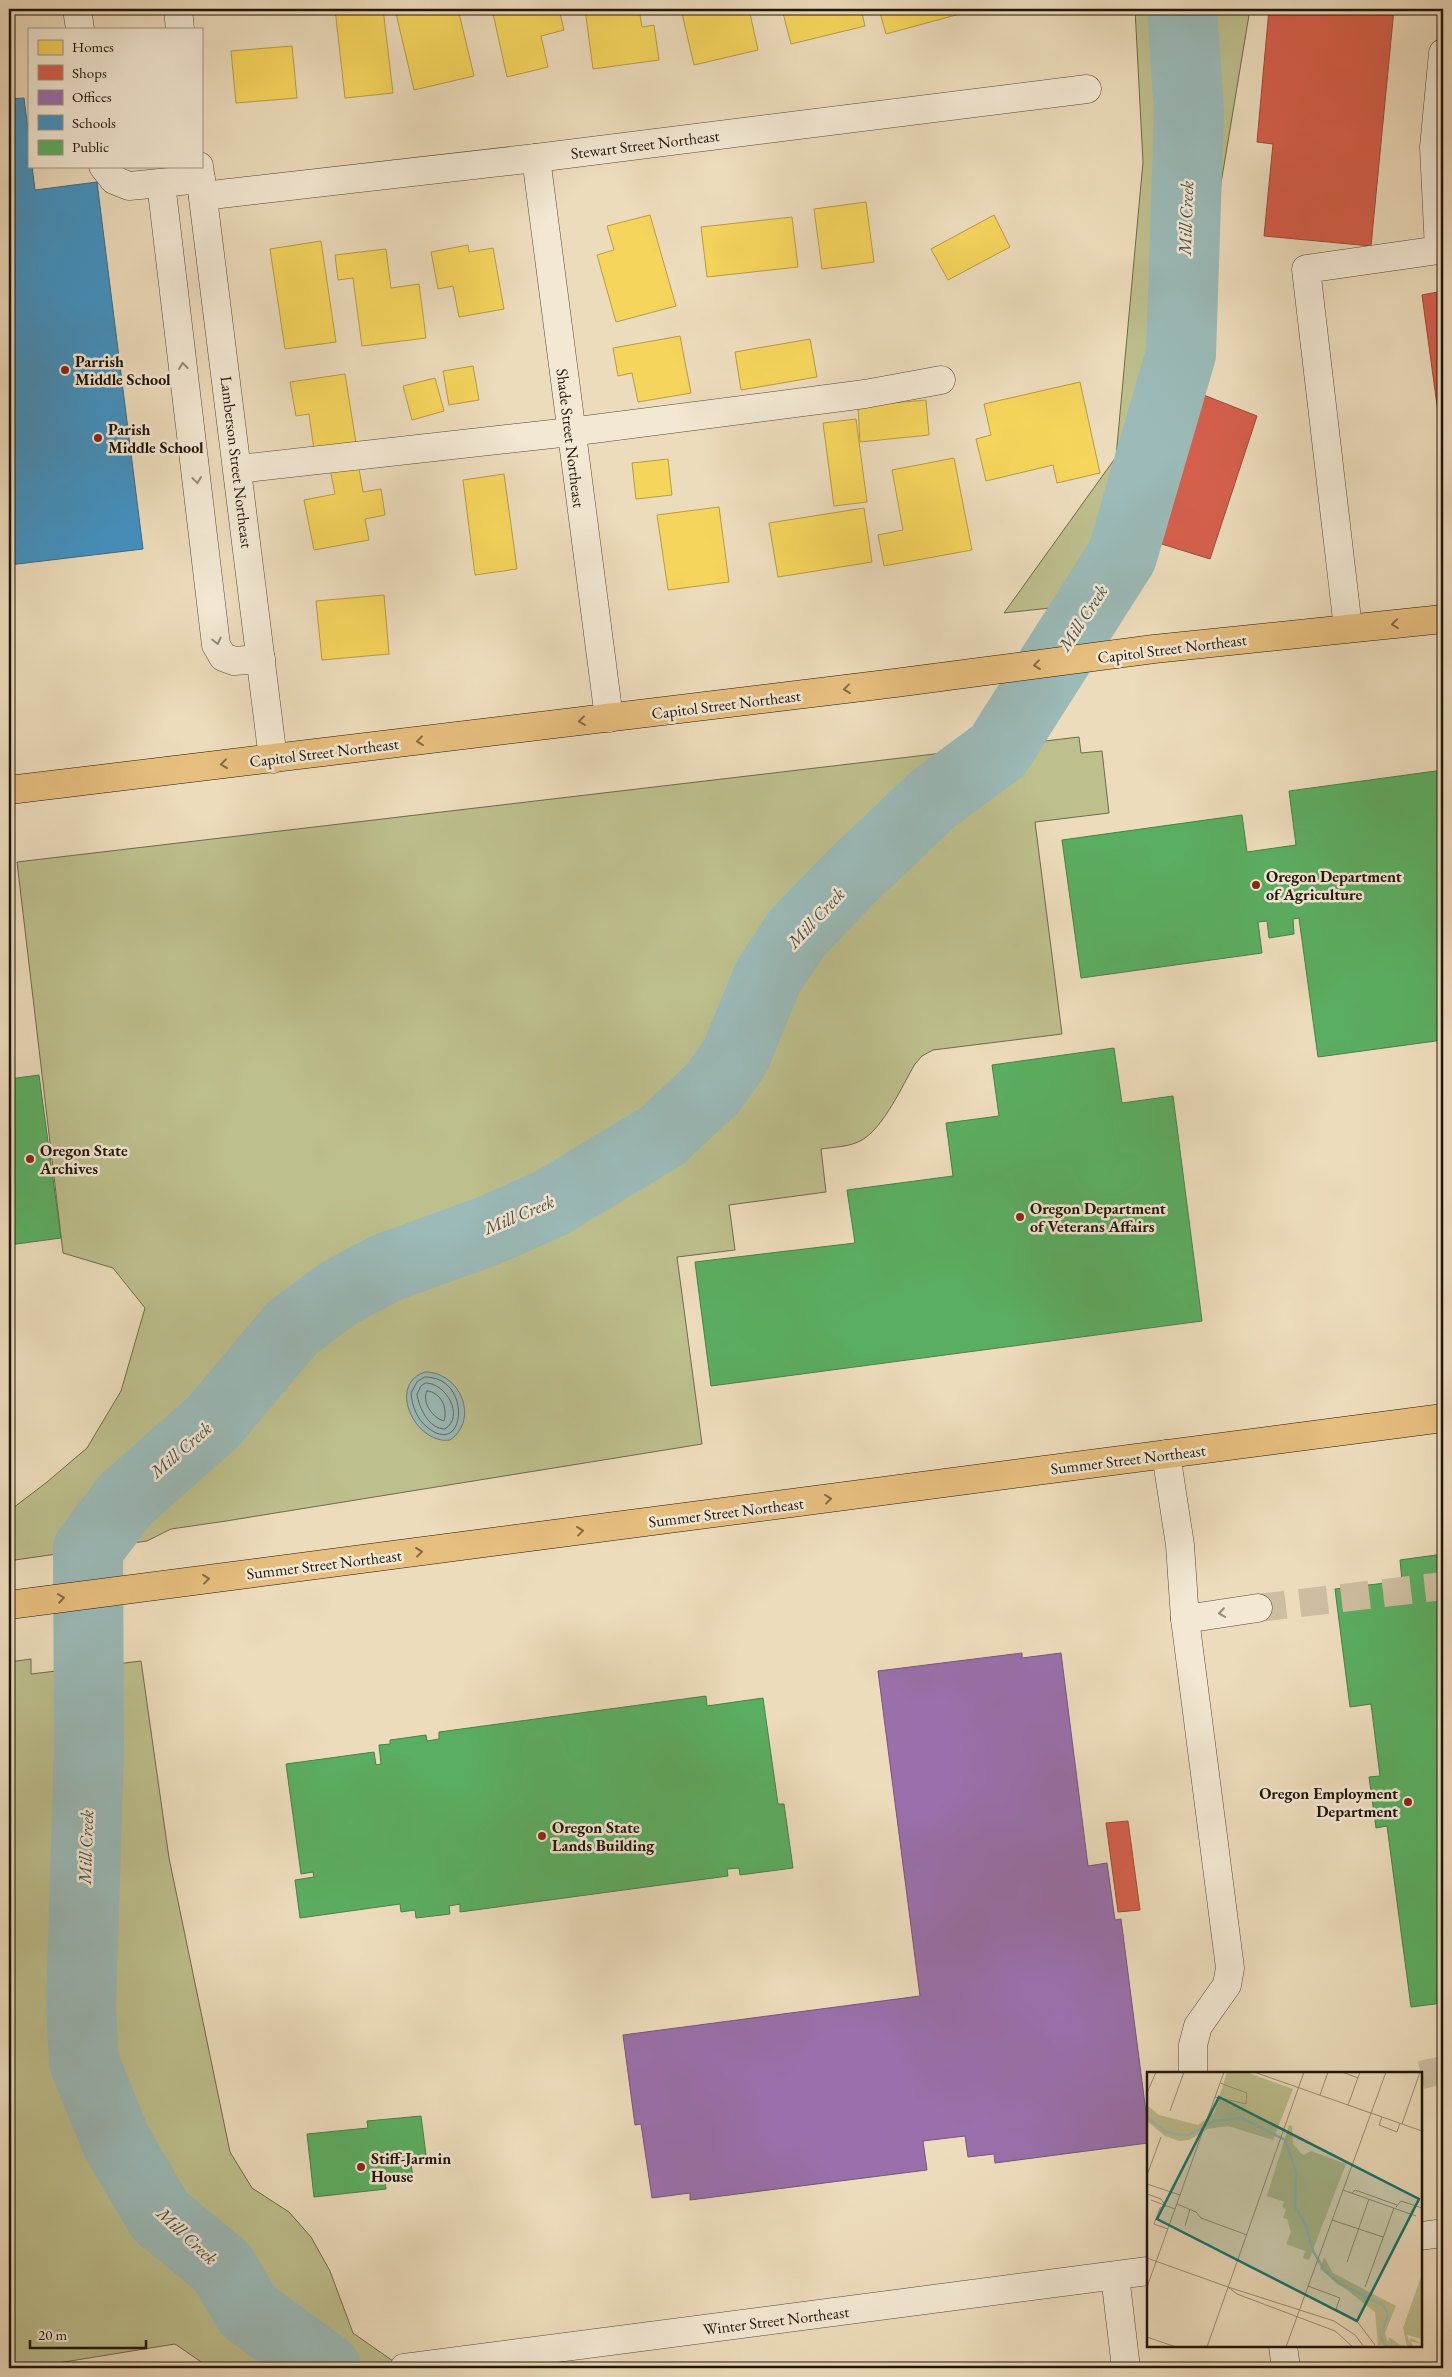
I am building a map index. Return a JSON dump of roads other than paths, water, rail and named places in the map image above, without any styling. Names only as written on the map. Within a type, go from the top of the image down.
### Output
[{"type":"main road","name":"Capitol Street Northeast","points":[[9,790],[896,683],[1154,649],[1443,619]]},
{"type":"main road","name":"Summer Street Northeast","points":[[11,1605],[1443,1418]]},
{"type":"street","points":[[77,9],[80,28]]},
{"type":"street","points":[[178,9],[180,28]]},
{"type":"street","points":[[1348,628],[1306,269],[1439,250],[1434,147],[1443,53]]},
{"type":"street","name":"Stewart Street Northeast","points":[[105,168],[114,180],[129,186],[536,158],[1087,89]]},
{"type":"street","name":"Shade Street Northeast","points":[[536,158],[570,432],[609,718]]},
{"type":"street","name":"Lamberson Street Northeast","points":[[201,181],[273,758]]},
{"type":"street","points":[[161,183],[216,645],[222,658],[234,661],[261,659]]},
{"type":"street","points":[[238,470],[570,432],[865,394],[941,380]]},
{"type":"street","points":[[189,414],[230,408]]},
{"type":"street","points":[[1166,1454],[1180,1545],[1186,1619],[1230,1968],[1227,1985],[1198,2026],[1193,2045],[1193,2072]]},
{"type":"street","points":[[1186,1619],[1258,1608]]},
{"type":"street","points":[[1422,2236],[1443,2233]]},
{"type":"street","name":"Winter Street Northeast","points":[[404,2368],[1147,2271]]},
{"type":"street","points":[[1115,2276],[1126,2368]]},
{"type":"water","points":[[425,1372],[437,1374],[448,1380],[462,1398],[465,1409],[464,1421],[459,1431],[450,1440],[438,1439],[426,1433],[410,1413],[407,1401],[408,1389],[413,1379]]},
{"type":"waterway","name":"Mill Creek","points":[[326,2368],[248,2311],[222,2267],[160,2216],[116,2141],[84,2062],[81,2007],[89,1747],[88,1549],[126,1499],[213,1422],[292,1328],[339,1293],[386,1268],[488,1231],[551,1203],[662,1136],[713,1088],[735,1057],[768,977],[797,933],[850,878],[933,799],[998,751],[1122,556],[1181,354],[1189,112],[1182,9]]},
{"type":"tunnel","points":[[1258,1608],[1443,1586]]},
{"type":"tunnel","points":[[1422,2075],[1443,2070]]},
{"type":"place","name":"Parrish Middle School","points":[[65,370]]},
{"type":"place","name":"Parish Middle School","points":[[98,438]]},
{"type":"place","name":"Oregon Department of Agriculture","points":[[1256,885]]},
{"type":"place","name":"Oregon State Archives","points":[[30,1159]]},
{"type":"place","name":"Oregon Department of Veterans Affairs","points":[[1020,1217]]},
{"type":"place","name":"Oregon Employment Department","points":[[1408,1802]]},
{"type":"place","name":"Oregon State Lands Building","points":[[542,1836]]},
{"type":"place","name":"Stiff-Jarmin House","points":[[361,2167]]}]
